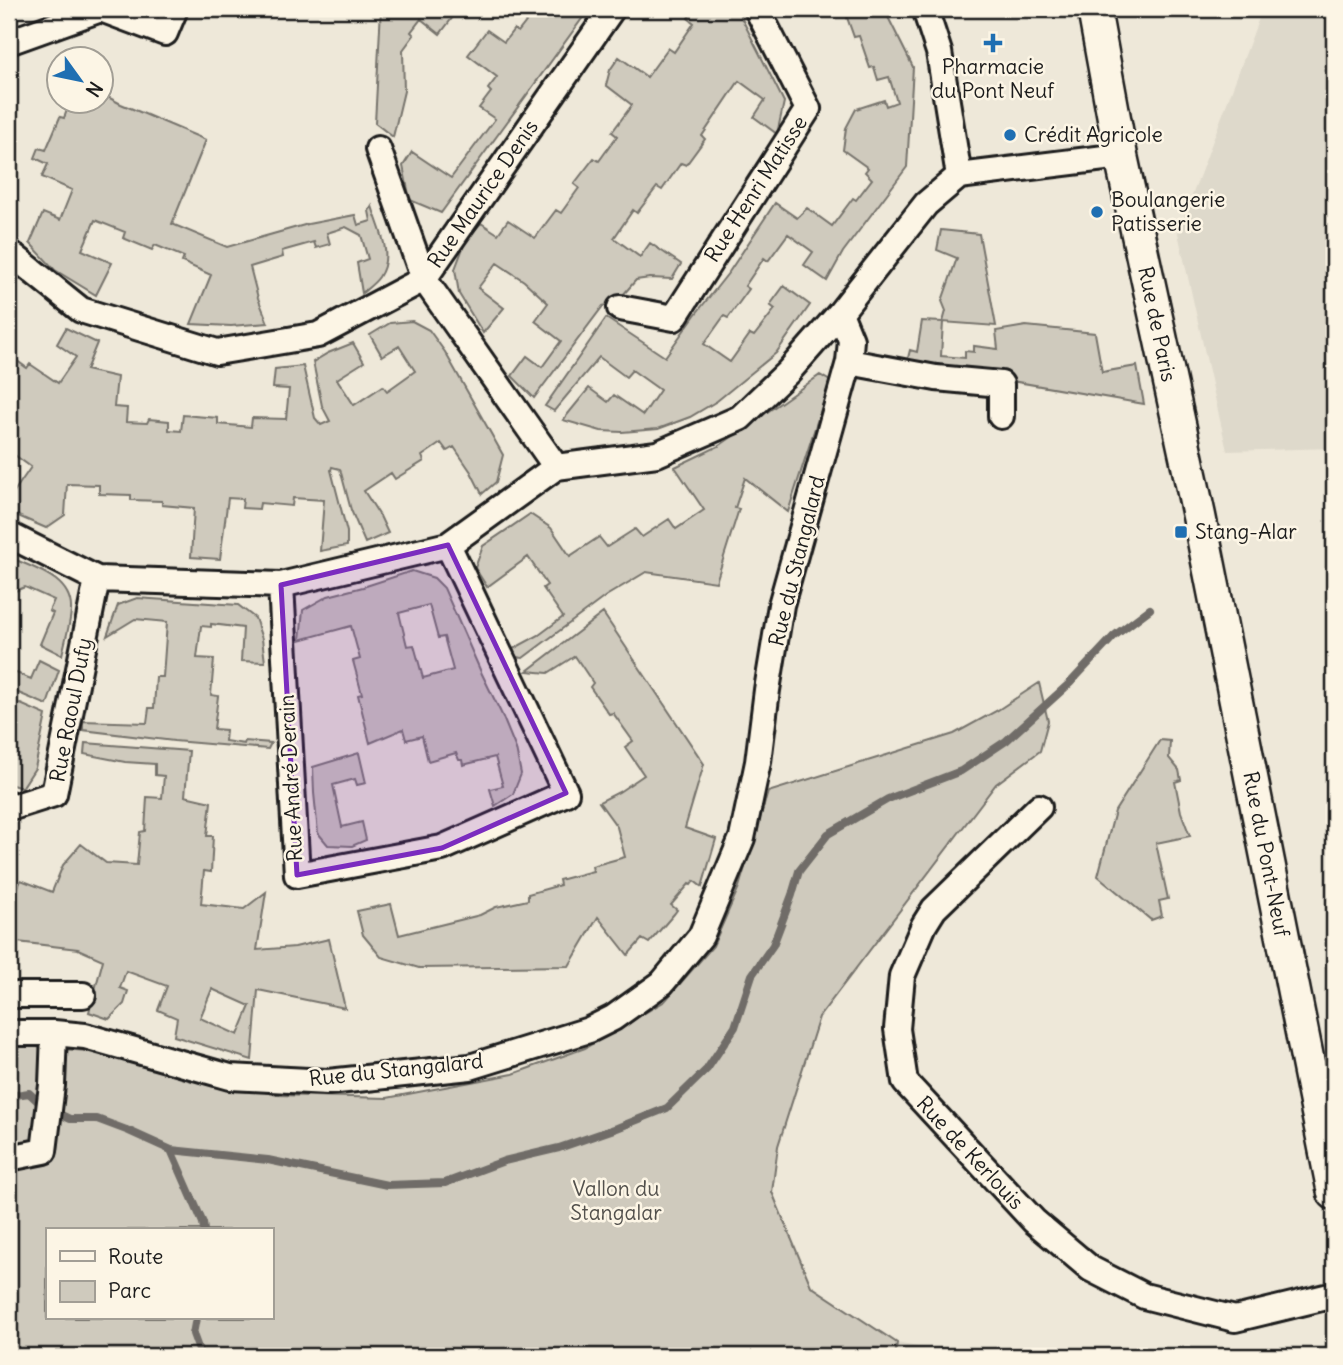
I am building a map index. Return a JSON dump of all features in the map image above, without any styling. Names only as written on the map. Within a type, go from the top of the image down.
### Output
[{"type":"main road","name":"Rue de Paris","points":[[1094,9],[1121,156],[1199,516]]},
{"type":"main road","name":"Rue du Pont-Neuf","points":[[1199,516],[1334,1192]]},
{"type":"street","points":[[9,42],[101,9],[165,33],[175,9]]},
{"type":"street","name":"Rue Maurice Denis","points":[[9,252],[81,310],[217,352],[318,335],[424,279],[612,9]]},
{"type":"street","name":"Rue Henri Matisse","points":[[620,308],[674,318],[808,109],[757,9]]},
{"type":"street","points":[[925,9],[939,52],[960,176]]},
{"type":"street","points":[[378,149],[424,279],[556,467]]},
{"type":"street","points":[[9,535],[97,579],[281,585],[448,545],[556,467],[657,454],[740,418],[788,372],[840,313],[926,204],[960,176],[1121,156]]},
{"type":"street","points":[[840,313],[851,340],[849,362],[936,378],[1002,384],[1001,416]]},
{"type":"street","name":"Rue du Stangalard","points":[[9,1032],[85,1036],[230,1077],[328,1082],[470,1067],[589,1030],[613,1018],[662,983],[701,936],[742,838],[758,762],[781,606],[849,362]]},
{"type":"street","name":"Rue André Derain","points":[[281,585],[297,875],[442,848],[566,793],[448,545]]},
{"type":"street","name":"Rue Raoul Dufy","points":[[9,804],[16,806],[54,794],[97,579]]},
{"type":"street","name":"Rue de Kerlouis","points":[[1039,807],[934,909],[925,925],[902,976],[897,1029],[905,1082],[1034,1221],[1091,1269],[1144,1296],[1235,1319],[1334,1295]]},
{"type":"street","points":[[9,995],[83,996]]},
{"type":"street","points":[[9,1158],[45,1142],[52,1085],[54,1033]]},
{"type":"highlighted area","points":[[448,545],[566,793],[442,848],[297,875],[281,585]]},
{"type":"shaded area","points":[[1264,9],[1334,9],[1334,448],[1227,451],[1178,233]]},
{"type":"shaded area","points":[[897,1343],[962,1356],[895,1356]]},
{"type":"green space","points":[[381,9],[459,9],[440,34],[421,19],[411,32],[414,35],[403,50],[404,91],[393,137],[375,123]]},
{"type":"green space","points":[[517,9],[589,9],[441,213],[410,200],[403,166],[412,152],[451,178],[495,119],[479,108],[491,92],[488,89],[497,77],[468,55],[487,30],[504,42],[514,29],[518,32],[529,18]]},
{"type":"green space","points":[[694,9],[737,9],[784,102],[777,134],[754,117],[765,100],[739,81],[702,136],[705,139],[686,165],[681,163],[662,190],[657,187],[637,213],[633,210],[614,238],[640,257],[650,243],[681,264],[672,279],[636,280],[616,303],[603,306],[534,398],[512,376],[527,356],[542,367],[561,341],[535,321],[548,303],[524,281],[497,263],[478,288],[504,308],[483,333],[459,294],[455,269],[466,240],[481,223],[498,234],[508,220],[535,238],[556,210],[561,213],[579,188],[574,184],[594,158],[599,161],[617,136],[612,132],[632,105],[606,85],[610,70],[619,57],[647,77],[668,48],[674,52],[694,23],[688,18]]},
{"type":"green space","points":[[844,9],[884,9],[913,67],[907,167],[843,252],[827,281],[804,265],[813,252],[788,234],[768,261],[764,258],[745,286],[749,289],[728,318],[724,316],[704,344],[730,362],[750,334],[754,336],[775,309],[770,305],[784,286],[810,305],[776,353],[717,401],[690,417],[658,429],[601,431],[563,420],[589,388],[608,402],[614,395],[643,415],[660,390],[632,370],[626,377],[599,357],[554,411],[545,406],[606,318],[665,357],[729,272],[775,203],[797,218],[807,208],[832,226],[853,198],[856,200],[872,179],[865,172],[868,168],[843,150],[846,128],[856,109],[884,100],[886,106],[897,102],[889,77],[878,80],[874,67],[870,68],[859,36],[854,37]]},
{"type":"green space","points":[[116,101],[206,140],[172,224],[227,247],[308,224],[355,215],[358,225],[371,221],[369,211],[372,206],[385,251],[383,269],[379,277],[362,293],[357,263],[368,259],[361,235],[346,227],[327,233],[330,244],[316,248],[314,242],[282,251],[283,257],[250,267],[268,323],[231,326],[191,324],[211,275],[182,262],[184,257],[155,245],[152,250],[123,238],[125,232],[95,220],[82,250],[112,263],[96,295],[55,270],[30,243],[43,213],[60,220],[72,190],[42,177],[48,164],[35,158],[39,148],[46,150],[60,117],[116,116]]},
{"type":"green space","points":[[941,230],[979,234],[996,326],[943,322],[946,311],[942,301],[957,258],[937,250]]},
{"type":"green space","points":[[412,321],[429,330],[445,352],[503,455],[496,482],[482,494],[454,447],[447,451],[441,443],[422,456],[424,461],[395,479],[391,473],[364,491],[388,533],[365,543],[351,510],[340,469],[332,467],[347,532],[347,546],[320,551],[324,500],[293,498],[292,506],[260,503],[259,509],[242,508],[243,499],[228,498],[220,559],[191,557],[194,508],[162,505],[162,501],[131,500],[131,495],[99,494],[99,485],[67,484],[65,515],[46,528],[9,512],[9,499],[31,467],[9,451],[9,355],[27,368],[30,364],[58,383],[76,357],[57,344],[66,328],[97,343],[86,370],[117,377],[114,407],[127,408],[126,422],[147,423],[149,419],[169,421],[169,430],[181,431],[183,415],[218,418],[218,424],[251,427],[252,418],[286,419],[289,389],[273,388],[275,369],[303,366],[315,418],[321,425],[330,421],[322,406],[313,362],[353,343],[364,362],[337,379],[354,405],[383,386],[387,391],[415,371],[399,346],[382,356],[370,335],[390,323]]},
{"type":"green space","points":[[922,321],[943,322],[941,356],[965,358],[965,351],[974,352],[974,346],[998,349],[996,331],[1026,326],[1095,333],[1102,372],[1137,366],[1144,404],[1000,379],[905,370],[910,350],[917,352]]},
{"type":"green space","points":[[820,375],[830,381],[788,512],[745,478],[735,508],[739,509],[716,582],[646,572],[606,596],[523,658],[516,657],[513,649],[539,635],[563,617],[543,588],[547,585],[528,557],[487,587],[475,568],[483,546],[530,514],[551,528],[570,556],[599,537],[607,547],[635,529],[642,537],[669,519],[676,529],[704,510],[675,467],[719,446]]},
{"type":"green space","points":[[9,557],[40,570],[66,590],[71,611],[62,655],[40,644],[53,613],[49,611],[54,600],[25,587],[15,591],[9,606]]},
{"type":"green space","points":[[412,571],[434,578],[444,588],[516,749],[521,774],[513,794],[495,806],[490,789],[503,786],[495,757],[463,765],[456,753],[428,761],[422,736],[406,740],[403,729],[370,743],[358,695],[362,694],[353,661],[360,659],[351,626],[300,640],[303,610],[328,596]],"holes":[[[429,605],[438,638],[444,637],[453,670],[423,678],[414,645],[407,646],[399,613]]]},
{"type":"green space","points":[[137,598],[238,605],[255,618],[262,639],[265,662],[241,661],[243,628],[211,624],[211,627],[201,626],[197,658],[214,659],[211,695],[218,696],[214,729],[226,730],[225,741],[244,744],[245,741],[271,743],[268,749],[83,730],[83,721],[147,723],[149,708],[154,708],[156,677],[163,677],[167,622],[135,619],[107,636],[118,605]]},
{"type":"green space","points":[[603,613],[704,764],[685,828],[716,839],[702,887],[694,881],[689,884],[671,905],[677,910],[674,914],[649,943],[642,939],[628,955],[598,917],[569,966],[419,968],[381,957],[363,935],[357,911],[391,904],[399,935],[528,900],[528,894],[560,885],[559,880],[593,871],[592,866],[625,857],[617,827],[599,802],[644,775],[625,747],[633,741],[590,687],[593,683],[575,656],[548,673],[527,671]]},
{"type":"green space","points":[[39,660],[59,670],[47,705],[9,689],[9,670],[31,679]]},
{"type":"green space","name":"Vallon du Stangalar","points":[[1039,683],[1048,721],[1040,751],[996,784],[819,1017],[778,1146],[772,1192],[811,1286],[897,1343],[895,1356],[9,1356],[9,1045],[102,1052],[277,1095],[387,1098],[513,1074],[585,1048],[665,1001],[713,946],[739,887],[768,792],[954,734]]},
{"type":"green space","points":[[9,699],[46,715],[35,768],[22,788],[9,784],[9,739],[12,731],[9,729]]},
{"type":"green space","points":[[1160,740],[1170,741],[1169,758],[1179,770],[1181,780],[1175,782],[1181,812],[1190,836],[1156,843],[1168,899],[1159,901],[1162,916],[1151,920],[1098,876],[1115,811]]},
{"type":"green space","points":[[85,743],[189,751],[185,796],[211,802],[207,836],[213,836],[211,872],[204,871],[201,904],[244,909],[266,892],[257,950],[295,947],[329,939],[345,1008],[258,990],[252,1060],[174,1036],[177,1018],[158,1010],[167,986],[126,971],[120,988],[128,991],[124,1004],[109,1019],[89,1012],[103,960],[78,949],[9,941],[9,884],[18,887],[21,880],[52,892],[63,865],[81,844],[106,863],[137,865],[140,832],[145,831],[147,797],[162,798],[164,776],[155,775],[155,764],[125,762],[84,754]],"holes":[[[212,989],[250,1006],[238,1035],[200,1018]]]},
{"type":"green space","points":[[359,753],[366,783],[357,785],[355,779],[333,785],[342,827],[362,822],[366,840],[352,846],[328,845],[318,833],[313,767]]},
{"type":"waterway","points":[[9,1096],[29,1093],[43,1106],[70,1119],[97,1119],[171,1150],[268,1160],[387,1185],[445,1183],[504,1161],[559,1148],[667,1108],[707,1069],[735,1027],[752,975],[773,945],[799,871],[828,834],[888,799],[961,771],[1006,741],[1070,683],[1114,636],[1150,609]]},
{"type":"waterway","points":[[171,1150],[204,1228]]},
{"type":"waterway","points":[[196,1320],[193,1334],[201,1356]]},
{"type":"place","name":"Pharmacie du Pont Neuf","points":[[993,43]]},
{"type":"place","name":"Crédit Agricole","points":[[1010,135]]},
{"type":"place","name":"Boulangerie Patisserie","points":[[1097,212]]},
{"type":"place","name":"Stang-Alar","points":[[1181,532]]}]
